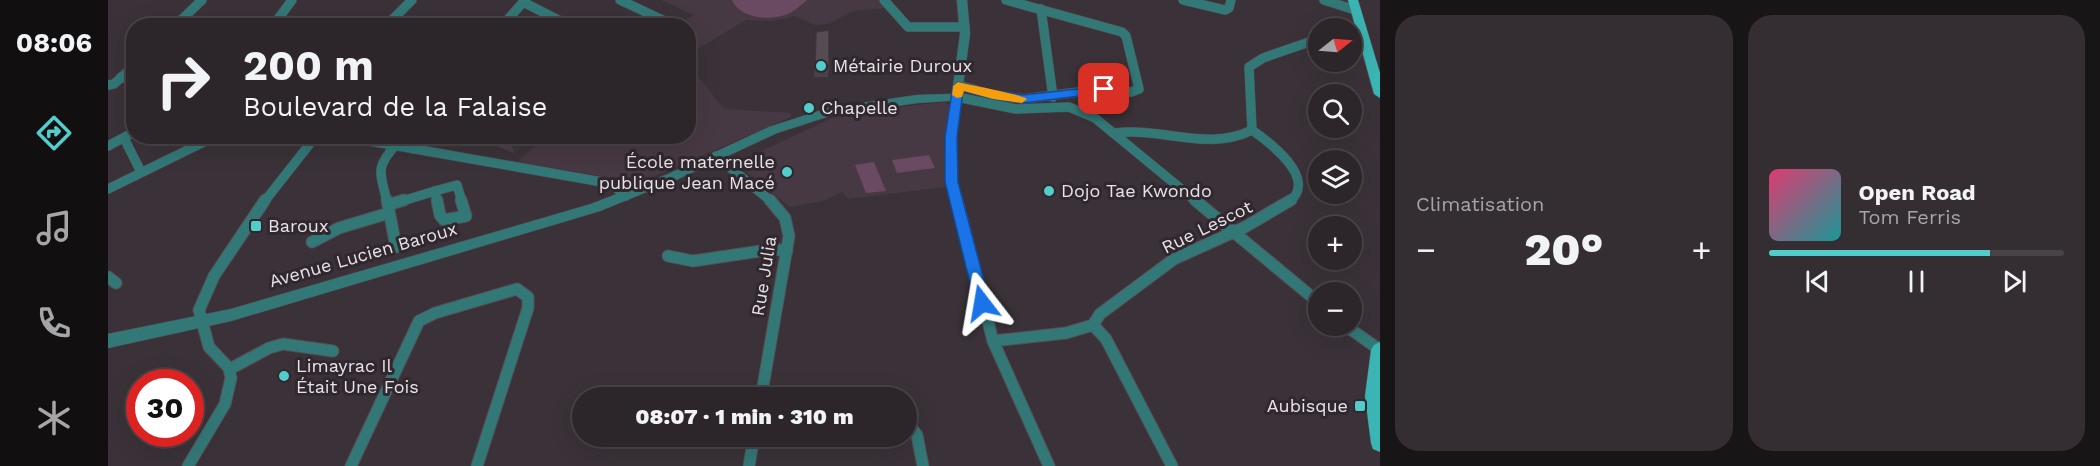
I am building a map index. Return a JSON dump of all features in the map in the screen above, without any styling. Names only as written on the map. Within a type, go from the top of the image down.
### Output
[{"type":"main road","points":[[1362,44],[1380,93]]},
{"type":"main road","points":[[1380,350],[1375,379],[1375,405],[1380,443]]},
{"type":"street","points":[[279,18],[292,0]]},
{"type":"street","points":[[394,18],[412,0]]},
{"type":"street","points":[[620,0],[658,18]]},
{"type":"street","points":[[884,0],[908,27],[965,27]]},
{"type":"street","points":[[962,0],[965,27],[951,137],[952,182],[993,342],[1049,466]]},
{"type":"street","points":[[958,91],[1013,98],[1053,97],[1095,90],[1138,91],[1125,34],[1006,0]]},
{"type":"street","points":[[1183,0],[1222,10],[1227,9],[1231,0]]},
{"type":"street","points":[[1324,0],[1354,5]]},
{"type":"street","points":[[183,18],[197,1]]},
{"type":"street","points":[[509,18],[525,1],[556,18]]},
{"type":"street","points":[[1041,9],[1053,97]]},
{"type":"street","points":[[1116,133],[1139,132],[1220,139],[1238,137],[1252,130],[1249,68],[1263,58],[1308,42]]},
{"type":"street","points":[[108,85],[126,73]]},
{"type":"street","points":[[122,77],[126,79]]},
{"type":"street","points":[[958,91],[1017,109],[1069,107],[1095,118],[1308,294]]},
{"type":"street","name":"Avenue Lucien Baroux","points":[[108,342],[201,322],[574,214],[626,196],[782,127],[838,109],[958,91]]},
{"type":"street","name":"Rue Lescot","points":[[993,342],[1066,333],[1093,325],[1100,315],[1174,259],[1233,231],[1245,228],[1287,204],[1297,190],[1293,170],[1285,157],[1252,130]]},
{"type":"street","points":[[108,146],[126,137]]},
{"type":"street","points":[[132,144],[141,172]]},
{"type":"street","points":[[108,189],[199,144]]},
{"type":"street","points":[[188,466],[228,399],[232,380],[230,369],[210,350],[199,308],[207,287],[291,165],[309,144]]},
{"type":"street","points":[[384,144],[602,182],[615,187],[626,196]]},
{"type":"street","points":[[413,149],[417,144]]},
{"type":"street","points":[[395,146],[382,160],[380,168],[396,247]]},
{"type":"street","name":"Rue Julia","points":[[716,156],[727,169],[782,212],[789,228],[763,387]]},
{"type":"street","points":[[312,242],[339,228],[435,191]]},
{"type":"street","points":[[668,256],[693,261],[774,249],[787,251]]},
{"type":"street","points":[[351,466],[419,321],[435,313],[517,289],[526,294],[528,308],[477,466]]},
{"type":"street","points":[[1093,325],[1106,339],[1172,466]]},
{"type":"street","points":[[1360,336],[1380,350]]},
{"type":"street","points":[[230,369],[269,348],[283,345],[333,351]]},
{"type":"street","points":[[917,435],[923,466]]},
{"type":"street","points":[[749,466],[752,447]]},
{"type":"shaded area","points":[[661,0],[879,0],[886,8],[853,11],[828,24],[815,25],[795,16],[772,21],[746,20],[696,50],[696,18],[689,18],[693,15]]},
{"type":"shaded area","points":[[732,0],[807,0],[788,14],[764,18],[748,15]]},
{"type":"shaded area","points":[[696,74],[724,109],[791,113],[791,117],[653,177],[643,179],[620,179],[518,162],[536,144],[696,144]]},
{"type":"shaded area","points":[[945,102],[950,106],[944,141],[945,187],[848,199],[842,192],[823,201],[790,207],[736,163],[843,113]]},
{"type":"shaded area","points":[[929,155],[935,168],[897,173],[892,160]]},
{"type":"shaded area","points":[[874,162],[886,191],[866,193],[855,165]]},
{"type":"building","name":"Métairie Duroux","points":[[829,30],[829,66],[815,66],[816,32]]},
{"type":"slow traffic","points":[[957,95],[958,86],[993,95],[1022,99]]},
{"type":"place","name":"Métairie Duroux","points":[[821,66]]},
{"type":"place","name":"Chapelle","points":[[809,108]]},
{"type":"place","name":"École maternelle publique Jean Macé","points":[[787,172]]},
{"type":"place","name":"Dojo Tae Kwondo","points":[[1049,191]]},
{"type":"place","name":"Baroux","points":[[256,226]]},
{"type":"place","name":"Limayrac Il Était Une Fois","points":[[284,376]]},
{"type":"place","name":"Aubisque","points":[[1360,406]]},
{"type":"route","points":[[982,303],[952,182],[951,137],[958,86],[993,95],[1023,99],[1104,89]]}]
